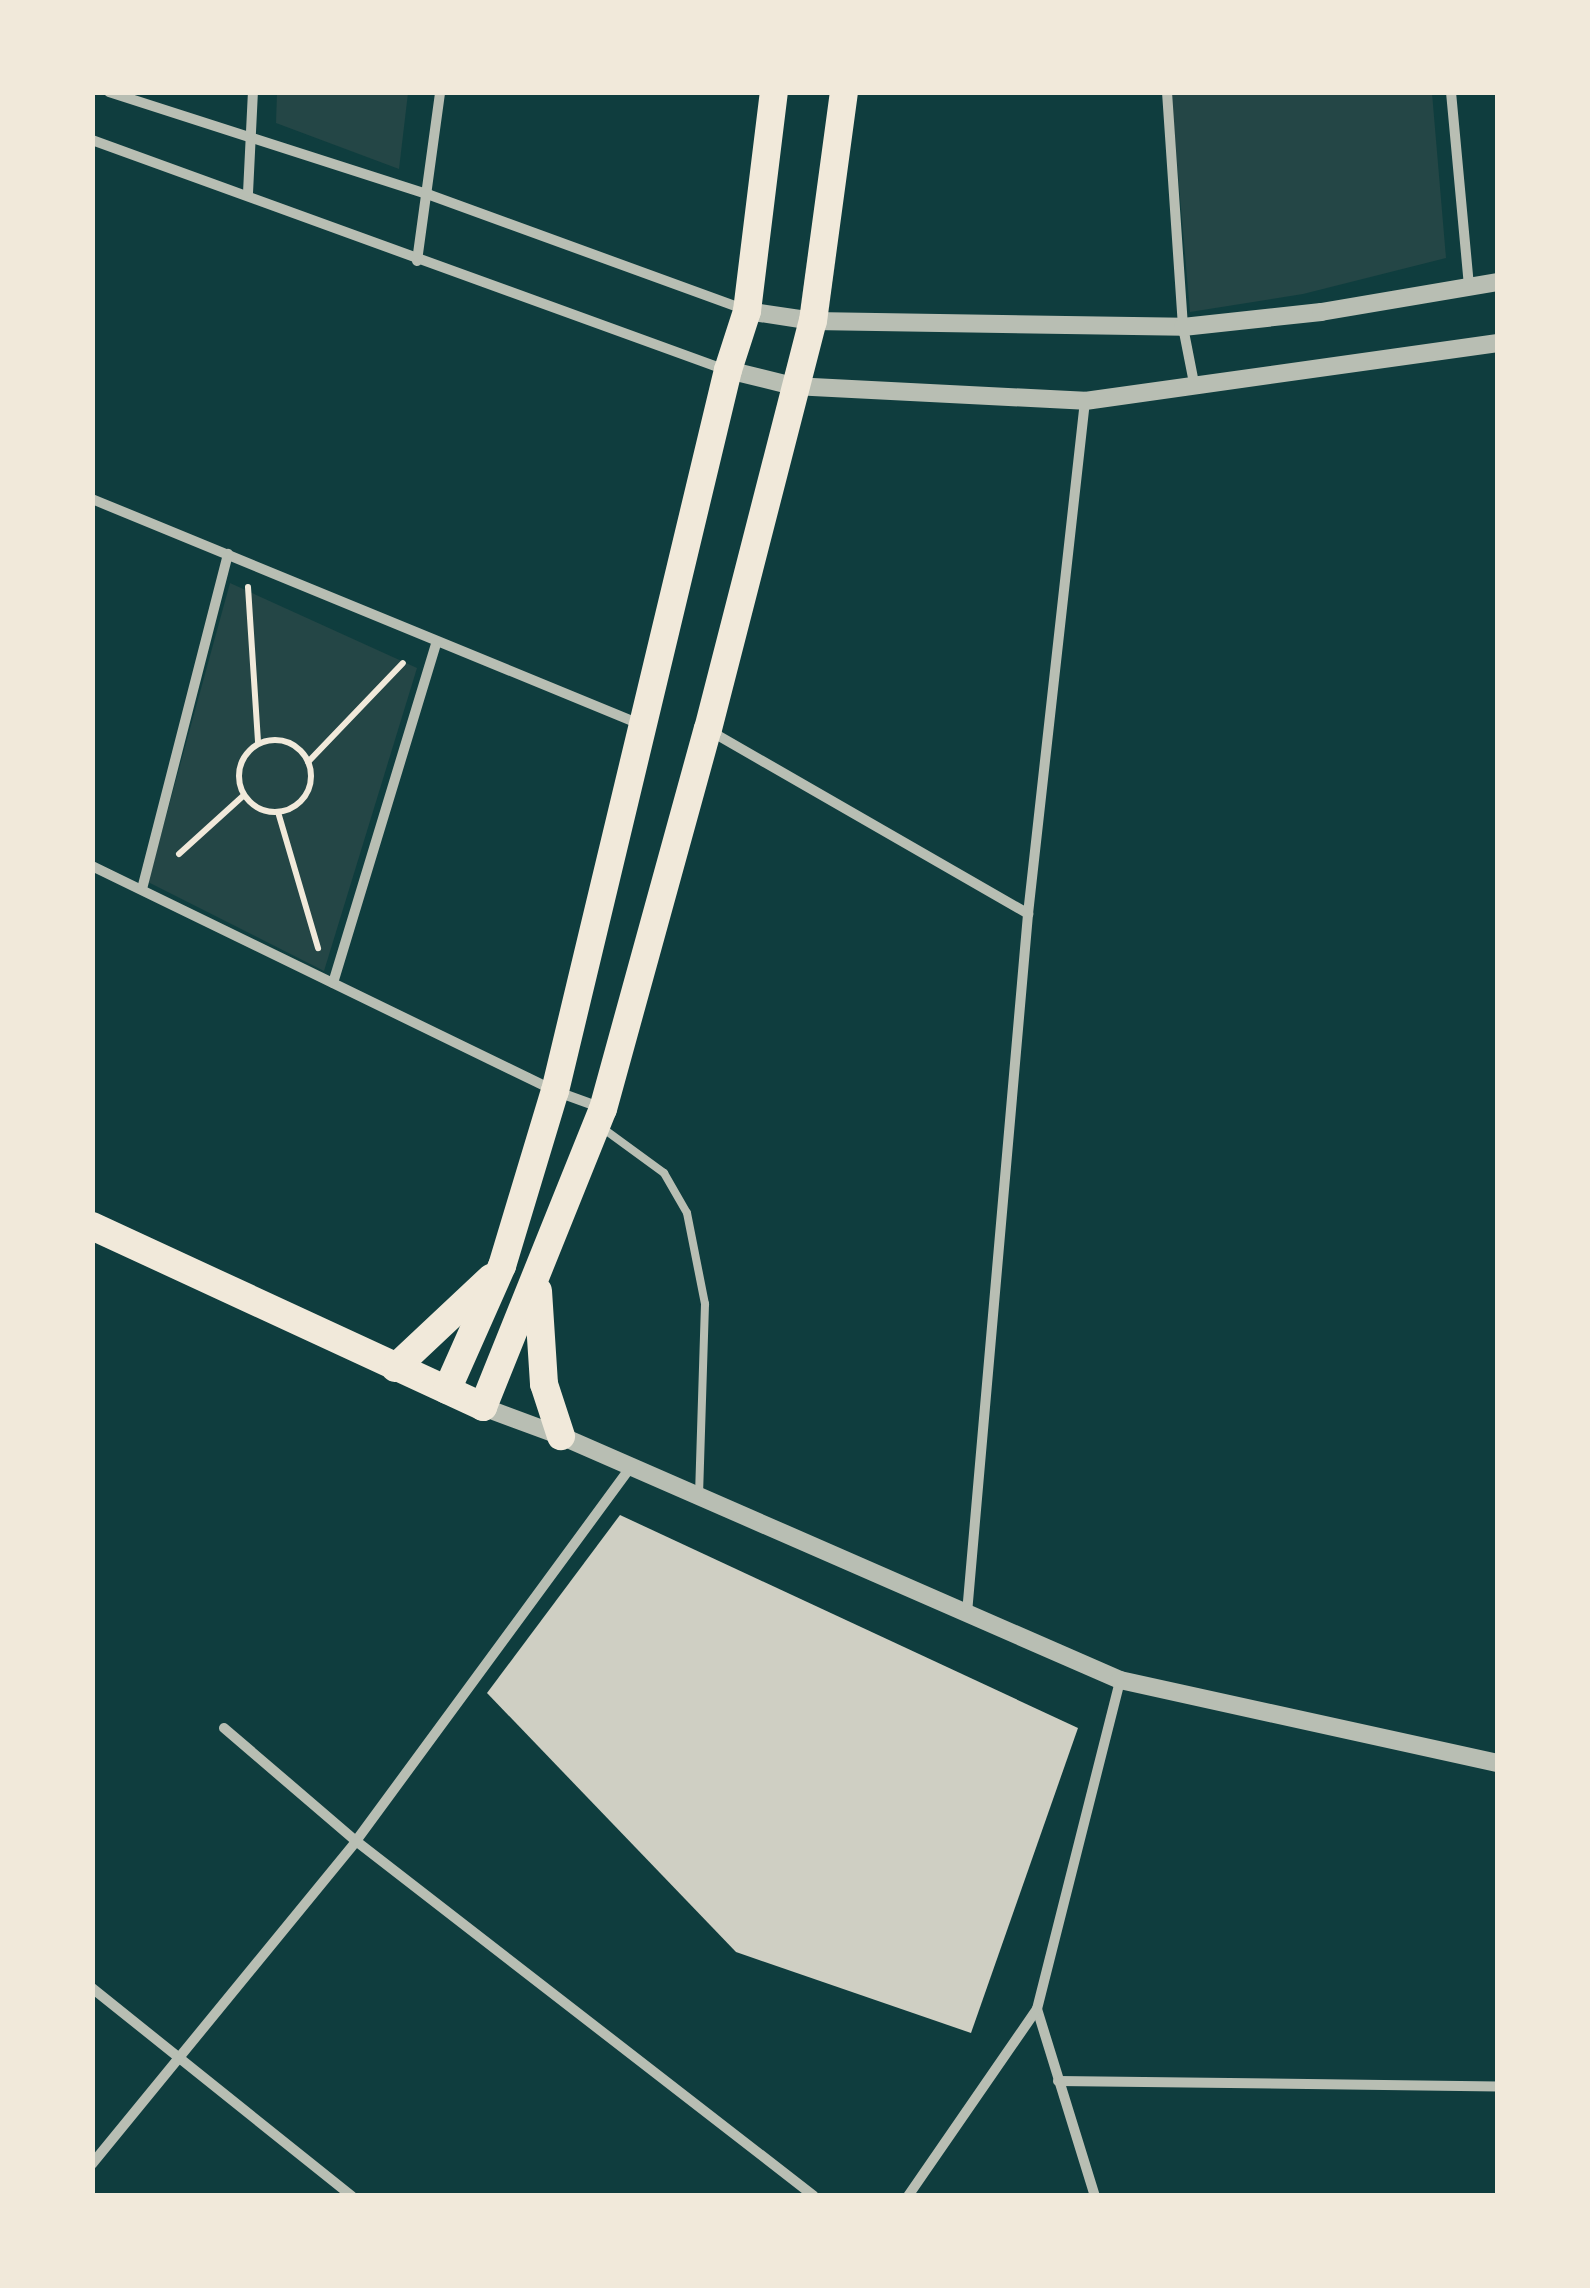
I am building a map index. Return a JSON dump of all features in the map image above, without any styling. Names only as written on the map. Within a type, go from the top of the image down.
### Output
[{"type":"highway","points":[[447,1390],[502,1266],[555,1091],[728,370],[747,310],[774,92]]},
{"type":"highway","points":[[92,1226],[484,1407],[600,1116],[708,729],[812,322],[844,92]]},
{"type":"highway","points":[[395,1368],[502,1266]]},
{"type":"highway","points":[[537,1280],[544,1384],[562,1436]]},
{"type":"street","points":[[109,92],[430,195],[747,310],[812,322],[1182,327],[1321,312],[1498,282]]},
{"type":"street","points":[[248,193],[253,92]]},
{"type":"street","points":[[417,262],[430,195],[440,92]]},
{"type":"street","points":[[1167,92],[1182,327],[1195,389]]},
{"type":"street","points":[[1451,92],[1469,286]]},
{"type":"street","points":[[92,140],[248,193],[417,262],[728,370],[793,386],[1085,401],[1195,389],[1498,343]]},
{"type":"street","points":[[968,1614],[1028,914],[1085,401]]},
{"type":"street","points":[[92,499],[645,727]]},
{"type":"street","points":[[142,889],[228,554]]},
{"type":"street","points":[[329,981],[432,638]]},
{"type":"street","points":[[708,729],[1028,914]]},
{"type":"street","points":[[92,866],[600,1116]]},
{"type":"street","points":[[484,1407],[562,1436],[1120,1680],[1498,1763]]},
{"type":"street","points":[[92,2164],[356,1841],[631,1467]]},
{"type":"street","points":[[908,2196],[1037,2009],[1120,1680]]},
{"type":"street","points":[[224,1728],[356,1841],[814,2196]]},
{"type":"street","points":[[92,1988],[352,2196]]},
{"type":"street","points":[[1037,2009],[1095,2196]]},
{"type":"street","points":[[1058,2081],[1498,2086]]},
{"type":"lane","points":[[600,1116],[664,1173],[686,1213],[705,1304],[698,1497]]},
{"type":"path","points":[[246,561],[258,744],[239,766],[244,796],[258,809],[278,812],[294,807],[306,795],[311,778],[308,762],[287,742],[258,744]]},
{"type":"path","points":[[308,762],[432,638]]},
{"type":"path","points":[[142,889],[244,796]]},
{"type":"path","points":[[278,812],[329,981]]},
{"type":"shaded area","points":[[277,93],[408,93],[399,169],[276,123]]},
{"type":"shaded area","points":[[1171,93],[1432,93],[1446,258],[1303,294],[1190,312]]},
{"type":"shaded area","points":[[230,583],[417,668],[324,971],[148,882]]},
{"type":"building","points":[[620,1515],[1078,1728],[971,2033],[736,1952],[487,1693]]}]
